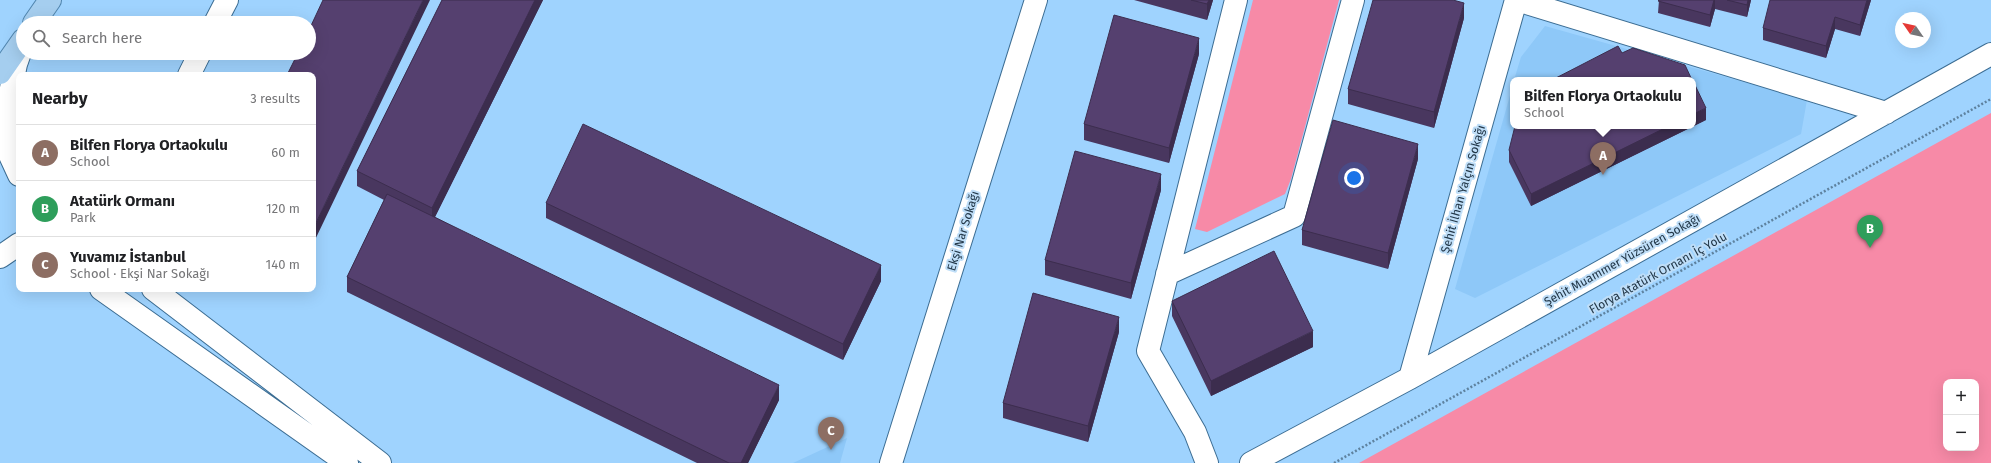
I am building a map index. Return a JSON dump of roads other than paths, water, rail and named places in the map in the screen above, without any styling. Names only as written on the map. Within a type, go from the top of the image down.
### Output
[{"type":"main road","points":[[39,16],[50,0]]},
{"type":"main road","points":[[0,73],[16,50]]},
{"type":"street","points":[[219,16],[227,0]]},
{"type":"street","name":"Ekşi Nar Sokağı","points":[[891,463],[1036,0]]},
{"type":"street","points":[[1207,463],[1195,432],[1148,351],[1236,0]]},
{"type":"street","points":[[1167,274],[1294,216],[1353,0]]},
{"type":"street","points":[[1517,0],[1886,113]]},
{"type":"street","name":"Şehit İlhan Yalçın Sokağı","points":[[1410,378],[1517,0]]},
{"type":"street","name":"Şehit Muammer Yüzsüren Sokağı","points":[[1251,463],[1410,378],[1991,54]]},
{"type":"street","points":[[16,169],[7,149],[7,108],[17,60]]},
{"type":"street","points":[[190,72],[196,60]]},
{"type":"street","points":[[0,257],[16,246]]},
{"type":"street","points":[[105,292],[347,463]]},
{"type":"street","points":[[157,292],[380,463]]},
{"type":"place","name":"Bilfen Florya Ortaokulu","points":[[1603,175]]},
{"type":"place","name":"Atatürk Ormanı","points":[[1870,248]]},
{"type":"place","name":"Yuvamız İstanbul","points":[[831,450]]}]
